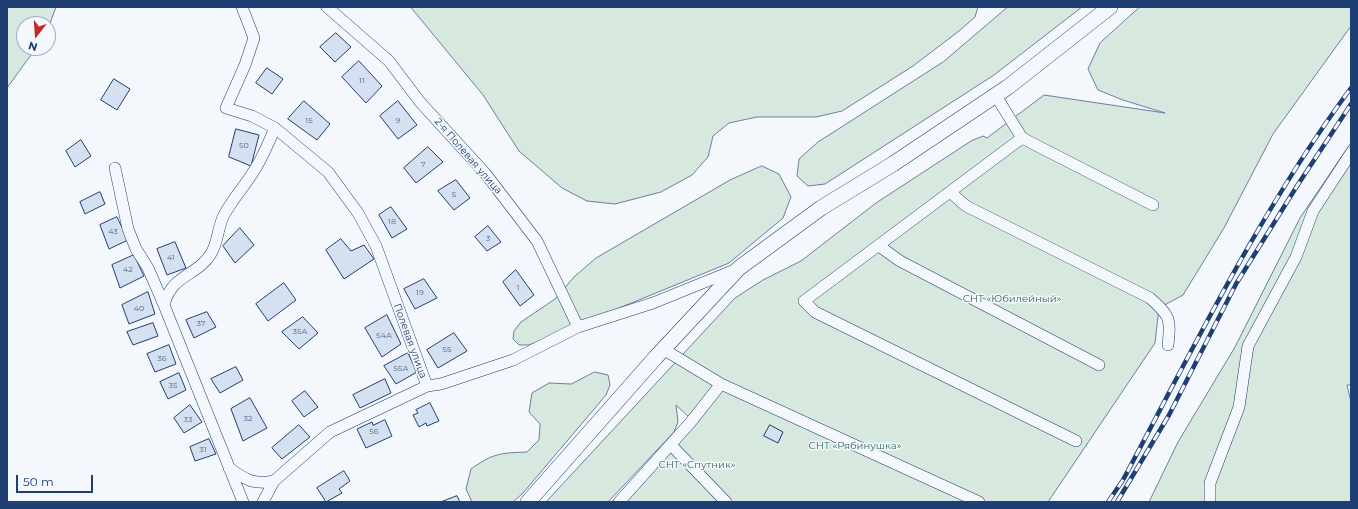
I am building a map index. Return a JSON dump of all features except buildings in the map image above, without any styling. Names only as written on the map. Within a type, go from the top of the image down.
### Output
[{"type":"main road","points":[[528,502],[663,349],[739,268],[821,208],[893,164],[996,96],[1043,61],[1110,7]]},
{"type":"street","name":"Полевая улица","points":[[242,7],[254,38],[246,65],[226,108],[252,116],[275,128],[328,172],[358,213],[376,246],[427,386],[442,384],[513,360],[578,327],[653,303],[739,268]]},
{"type":"street","name":"2-я Полевая улица","points":[[327,7],[390,61],[420,102],[485,173],[537,240],[578,327]]},
{"type":"street","points":[[996,96],[1022,138],[1153,205]]},
{"type":"street","points":[[164,305],[167,293],[174,284],[202,264],[212,253],[224,216],[236,194],[256,169],[275,128]]},
{"type":"street","points":[[1022,138],[804,301],[815,312],[1076,441]]},
{"type":"street","points":[[1210,502],[1210,483],[1239,407],[1248,346],[1296,257],[1313,211],[1351,153]]},
{"type":"street","points":[[115,168],[128,229],[136,249],[148,268],[164,305],[243,502]]},
{"type":"street","points":[[950,192],[966,206],[1150,298],[1165,312],[1170,324],[1168,345]]},
{"type":"street","points":[[879,246],[900,261],[1099,365]]},
{"type":"street","points":[[663,349],[721,384],[979,502]]},
{"type":"street","points":[[619,502],[671,445],[721,384]]},
{"type":"street","points":[[263,502],[274,481],[330,432],[427,386]]},
{"type":"street","points":[[671,445],[726,502]]},
{"type":"street","points":[[229,468],[244,479],[259,484],[274,481]]},
{"type":"green space","points":[[7,7],[56,7],[53,16],[16,16],[16,56],[30,56],[7,88]]},
{"type":"green space","points":[[411,7],[978,7],[975,17],[959,31],[913,66],[842,111],[816,117],[757,117],[729,123],[713,136],[708,157],[692,175],[661,192],[615,204],[587,201],[562,188],[519,151],[483,95]]},
{"type":"green space","points":[[1008,7],[1082,7],[994,75],[825,184],[808,186],[797,176],[799,159],[818,142],[943,62]]},
{"type":"green space","points":[[1140,7],[1351,7],[1351,26],[1273,134],[1224,228],[1183,295],[1159,308],[1155,343],[1048,502],[612,502],[690,418],[676,405],[678,422],[674,432],[608,502],[546,502],[735,298],[763,280],[801,261],[876,203],[971,141],[983,136],[987,138],[1044,95],[1165,113],[1123,100],[1098,90],[1088,69],[1100,43]]},
{"type":"green space","points":[[1351,143],[1351,385],[1347,385],[1351,402],[1351,502],[1149,502],[1178,442],[1235,347],[1300,218]]},
{"type":"green space","points":[[762,166],[779,174],[791,197],[783,218],[729,263],[529,345],[519,345],[513,339],[514,331],[521,322],[555,299],[574,277],[596,258],[730,180]]},
{"type":"green space","points":[[595,372],[608,375],[610,385],[606,395],[523,493],[513,502],[472,502],[466,489],[471,469],[485,460],[498,455],[527,452],[539,440],[540,424],[529,412],[532,393],[549,383],[571,384]]},
{"type":"railway","points":[[1108,502],[1123,480],[1203,329],[1258,230],[1318,134],[1351,88]]},
{"type":"railway","points":[[1117,502],[1169,415],[1236,284],[1297,186],[1351,104]]},
{"type":"park label","name":"СНТ «Юбилейный»","points":[[1012,299]]},
{"type":"park label","name":"СНТ «Рябинушка»","points":[[855,446]]},
{"type":"park label","name":"СНТ «Спутник»","points":[[697,465]]}]
